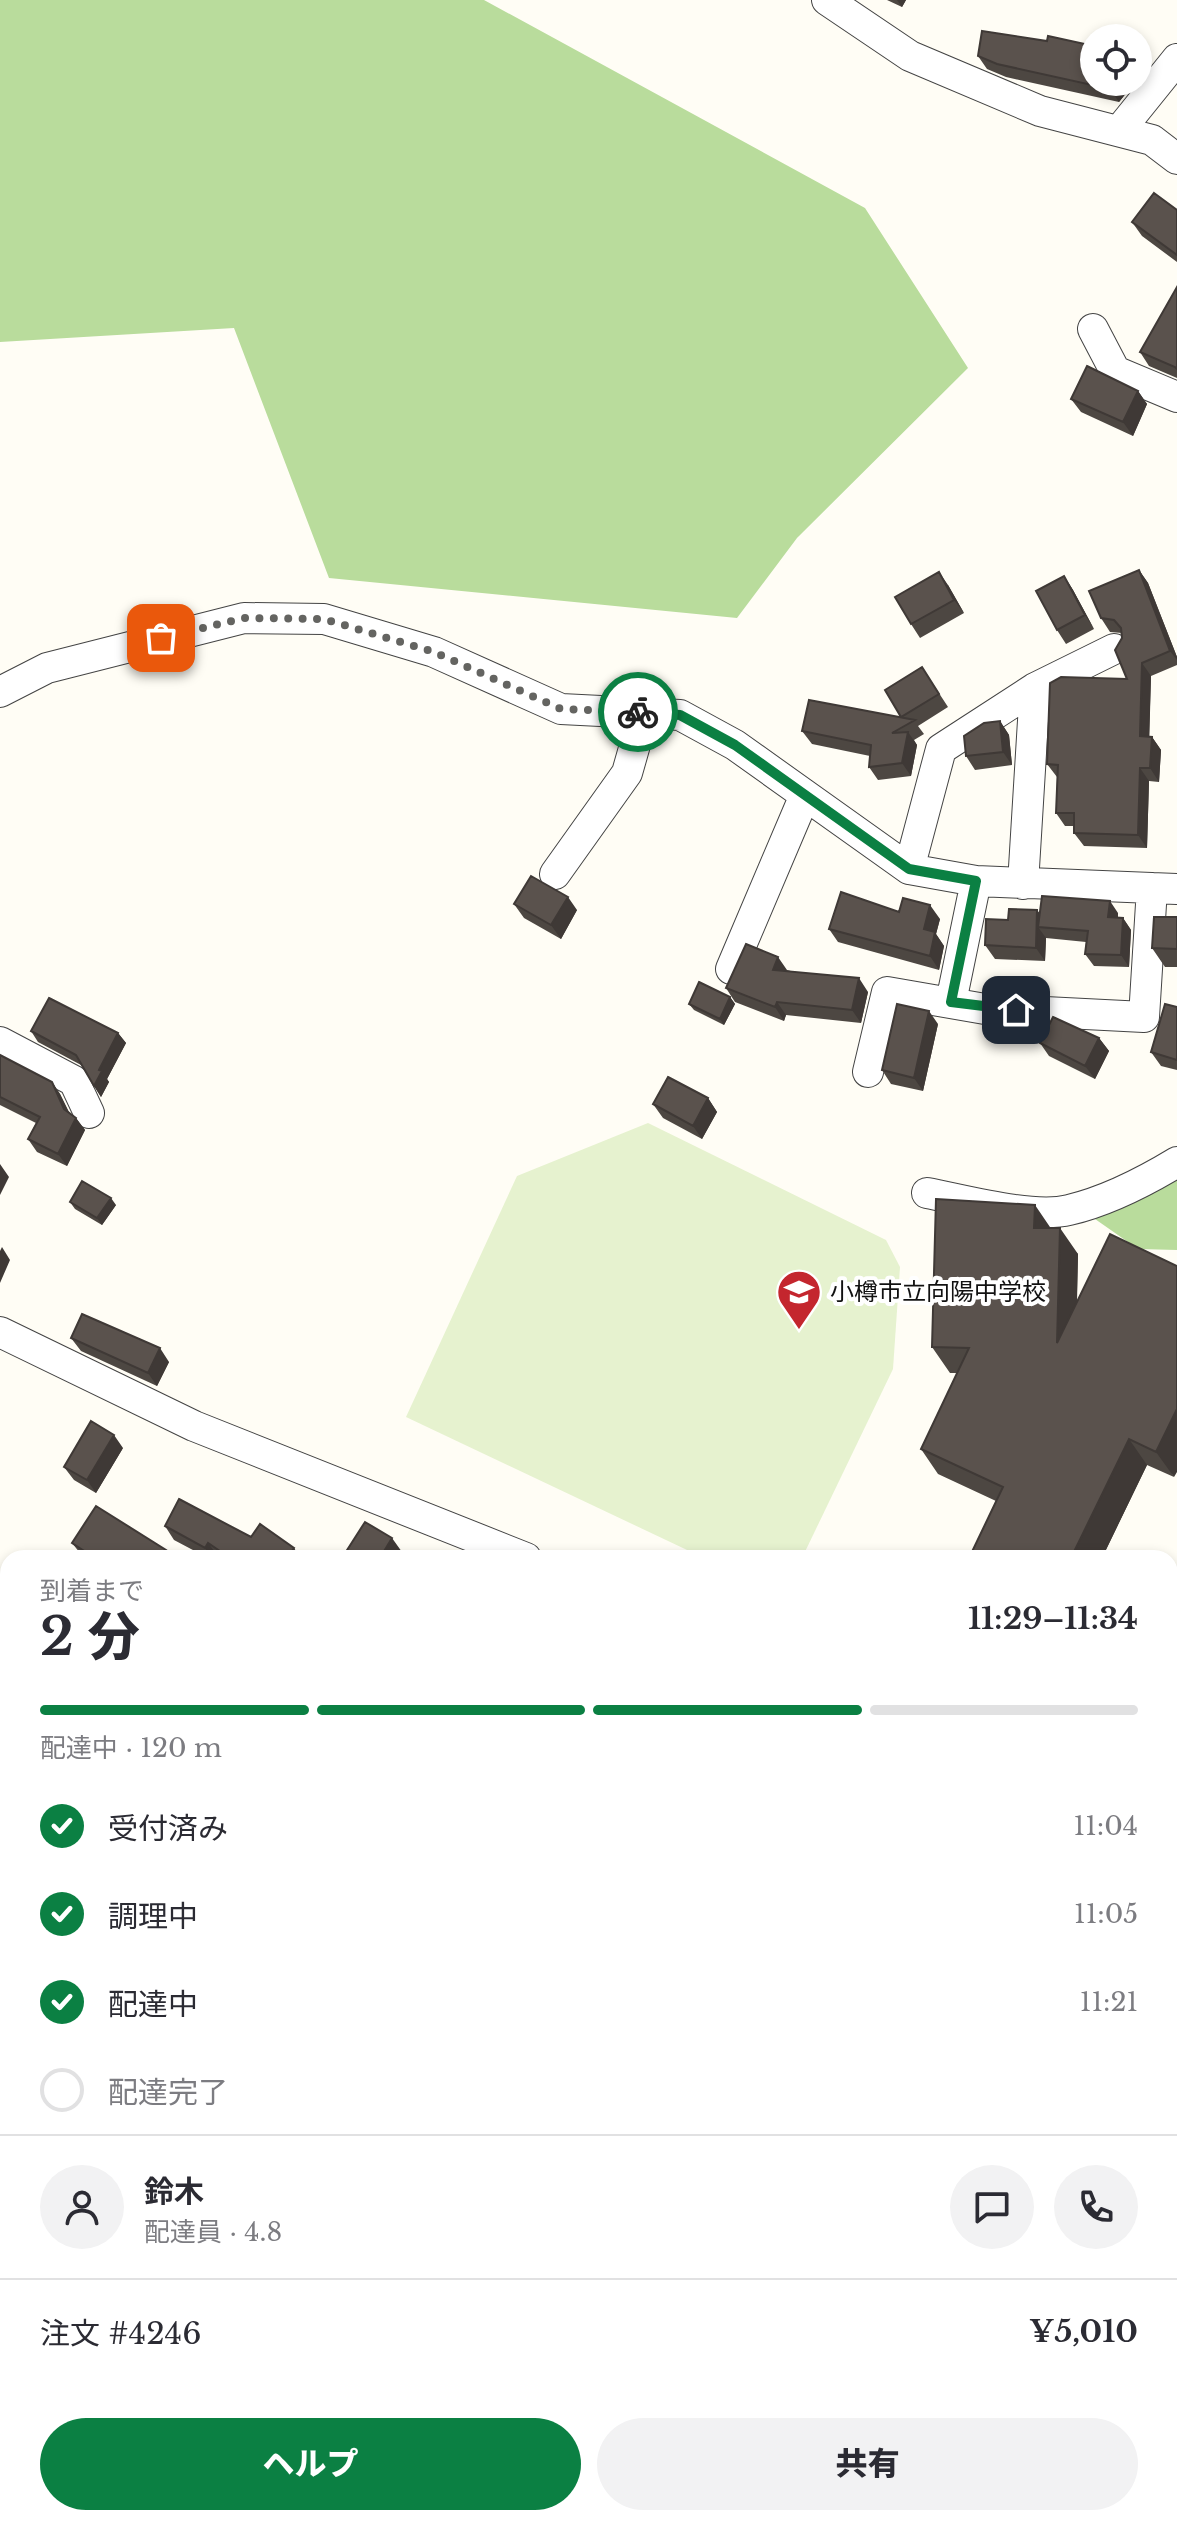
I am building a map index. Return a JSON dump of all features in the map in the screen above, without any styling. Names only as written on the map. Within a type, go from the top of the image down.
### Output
[{"type":"street","points":[[827,0],[910,56],[1040,111],[1152,140],[1177,159]]},
{"type":"street","points":[[1119,131],[1177,59]]},
{"type":"street","points":[[1093,329],[1115,371],[1177,397]]},
{"type":"street","points":[[0,692],[47,668],[244,618],[324,619],[434,652],[561,709],[680,715],[735,745],[909,869],[976,881],[1165,889],[1144,1017],[985,1009],[887,992],[868,1072]]},
{"type":"street","points":[[909,869],[941,749],[1035,688],[1114,649]]},
{"type":"street","points":[[1023,884],[1035,688]]},
{"type":"street","points":[[555,874],[627,773],[644,713]]},
{"type":"street","points":[[731,969],[805,795]]},
{"type":"street","points":[[951,1002],[976,881]]},
{"type":"street","points":[[0,1042],[74,1081],[89,1113]]},
{"type":"street","points":[[927,1193],[1005,1209],[1067,1211],[1139,1184],[1177,1162]]},
{"type":"street","points":[[0,1332],[194,1426],[506,1550]]},
{"type":"green space","points":[[0,0],[484,0],[865,208],[968,368],[797,538],[737,618],[329,578],[234,328],[0,342]]},
{"type":"green space","points":[[648,1123],[886,1240],[900,1267],[893,1369],[806,1550],[687,1550],[406,1417],[517,1176]]},
{"type":"green space","points":[[1177,1179],[1177,1250],[1138,1249],[1095,1219]]},
{"type":"building","points":[[982,31],[1047,41],[1048,36],[1080,43],[1080,82],[997,64],[978,56]]},
{"type":"building","points":[[1154,193],[1177,210],[1177,255],[1132,222]]},
{"type":"building","points":[[1177,287],[1177,369],[1140,352]]},
{"type":"building","points":[[1087,366],[1138,391],[1123,422],[1071,399]]},
{"type":"building","points":[[1139,570],[1170,651],[1142,663],[1140,736],[1152,737],[1150,768],[1140,768],[1138,835],[1074,833],[1074,813],[1056,813],[1058,765],[1047,764],[1050,683],[1061,677],[1127,679],[1115,650],[1122,638],[1121,628],[1114,620],[1101,618],[1089,591]]},
{"type":"building","points":[[939,572],[954,600],[911,624],[895,597]]},
{"type":"building","points":[[1064,576],[1085,615],[1057,630],[1036,591]]},
{"type":"building","points":[[922,667],[939,694],[901,717],[885,690]]},
{"type":"building","points":[[809,700],[915,720],[892,733],[908,732],[902,763],[869,767],[871,745],[802,731]]},
{"type":"building","points":[[1000,721],[1003,752],[966,756],[964,736],[984,723]]},
{"type":"building","points":[[531,876],[568,897],[551,925],[514,904]]},
{"type":"building","points":[[841,892],[899,912],[903,898],[930,905],[924,929],[935,932],[930,956],[829,929]]},
{"type":"building","points":[[1042,896],[1110,901],[1108,917],[1123,918],[1121,955],[1085,954],[1088,931],[1038,927]]},
{"type":"building","points":[[1009,909],[1037,910],[1036,948],[985,945],[986,919],[1008,920]]},
{"type":"building","points":[[1154,917],[1177,917],[1177,949],[1152,948]]},
{"type":"building","points":[[746,944],[778,957],[773,970],[859,978],[852,1010],[777,1002],[775,1007],[726,988]]},
{"type":"building","points":[[699,982],[730,997],[720,1019],[689,1004]]},
{"type":"building","points":[[49,998],[118,1033],[94,1086],[76,1055],[31,1031]]},
{"type":"building","points":[[897,1004],[929,1011],[914,1078],[882,1070]]},
{"type":"building","points":[[1165,1004],[1177,1007],[1177,1060],[1151,1052]]},
{"type":"building","points":[[1053,1017],[1099,1038],[1085,1066],[1040,1043]]},
{"type":"building","points":[[0,1055],[52,1082],[64,1109],[76,1118],[58,1154],[28,1139],[40,1117],[0,1097]]},
{"type":"building","points":[[668,1077],[708,1098],[693,1126],[653,1104]]},
{"type":"building","points":[[82,1181],[111,1198],[97,1218],[70,1202]]},
{"type":"building","points":[[936,1199],[1035,1205],[1034,1228],[1060,1228],[1057,1343],[1110,1234],[1177,1266],[1177,1409],[1156,1452],[1129,1439],[1075,1550],[973,1550],[1003,1487],[921,1449],[969,1348],[932,1347]]},
{"type":"building","points":[[82,1314],[160,1348],[148,1373],[71,1338]]},
{"type":"building","points":[[91,1421],[114,1435],[87,1480],[64,1467]]},
{"type":"building","points":[[179,1499],[251,1537],[260,1524],[294,1548],[218,1550],[208,1543],[205,1548],[165,1526]]},
{"type":"building","points":[[96,1506],[166,1550],[83,1550],[72,1543]]},
{"type":"building","points":[[365,1522],[392,1538],[385,1550],[347,1550]]},
{"type":"way so far","points":[[161,638],[244,618],[324,619],[434,652],[561,709],[638,712]]},
{"type":"place","name":"小樽市立向陽中学校","points":[[799,1331]]},
{"type":"route","points":[[638,712],[680,715],[735,745],[909,869],[976,881],[951,1002],[985,1009],[1016,1010]]}]
